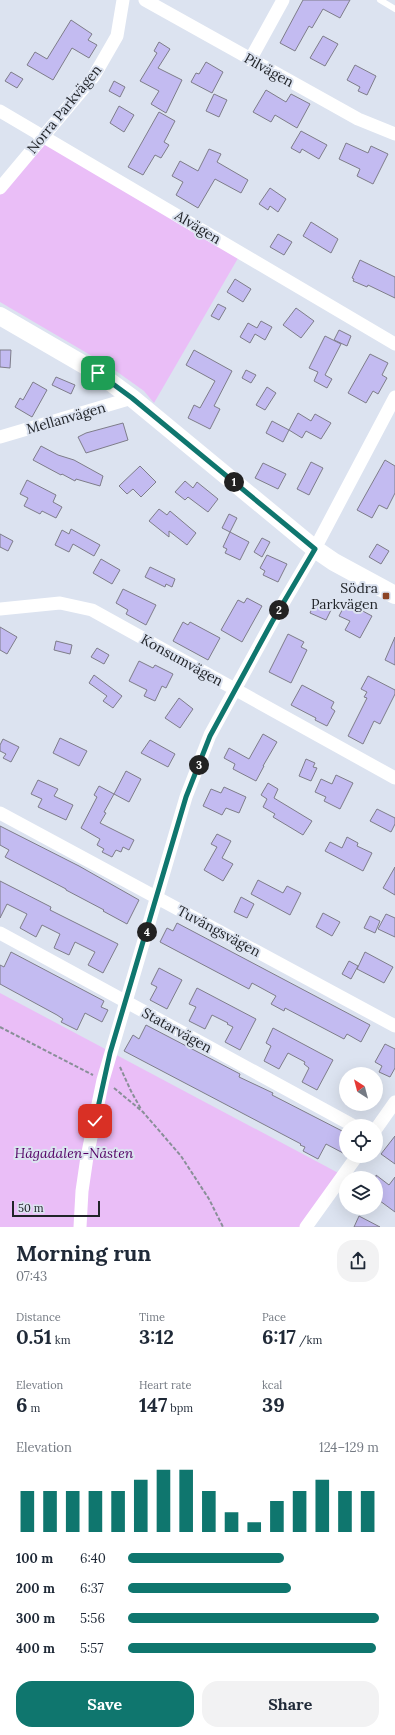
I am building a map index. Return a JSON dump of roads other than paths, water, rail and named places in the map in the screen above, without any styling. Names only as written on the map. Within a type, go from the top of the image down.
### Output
[{"type":"street","name":"Norra Parkvägen","points":[[0,188],[42,136],[94,76],[118,36],[123,0]]},
{"type":"street","name":"Pilvägen","points":[[145,0],[250,60],[358,118],[395,134]]},
{"type":"street","points":[[250,60],[283,0]]},
{"type":"street","name":"Alvägen","points":[[0,111],[395,344]]},
{"type":"street","points":[[0,316],[98,373],[132,398],[315,549],[334,562],[395,595]]},
{"type":"street","name":"Mellanvägen","points":[[0,437],[132,398]]},
{"type":"street","points":[[80,1227],[82,1191],[87,1156],[103,1080],[158,898],[186,797],[210,736],[234,689],[315,549],[395,398]]},
{"type":"street","name":"Konsumvägen","points":[[0,609],[60,603],[92,610],[395,778]]},
{"type":"street","name":"Tuvängsvägen","points":[[0,814],[395,1026]]},
{"type":"street","name":"Statarvägen","points":[[0,933],[341,1119]]},
{"type":"street","points":[[383,1119],[395,1102]]},
{"type":"street","points":[[306,1227],[352,1163]]},
{"type":"lane","points":[[380,0],[395,9]]},
{"type":"place","name":"Södra Parkvägen","points":[[386,596]]},
{"type":"park label","name":"Hågadalen-Nåsten","points":[[74,1153]]}]
